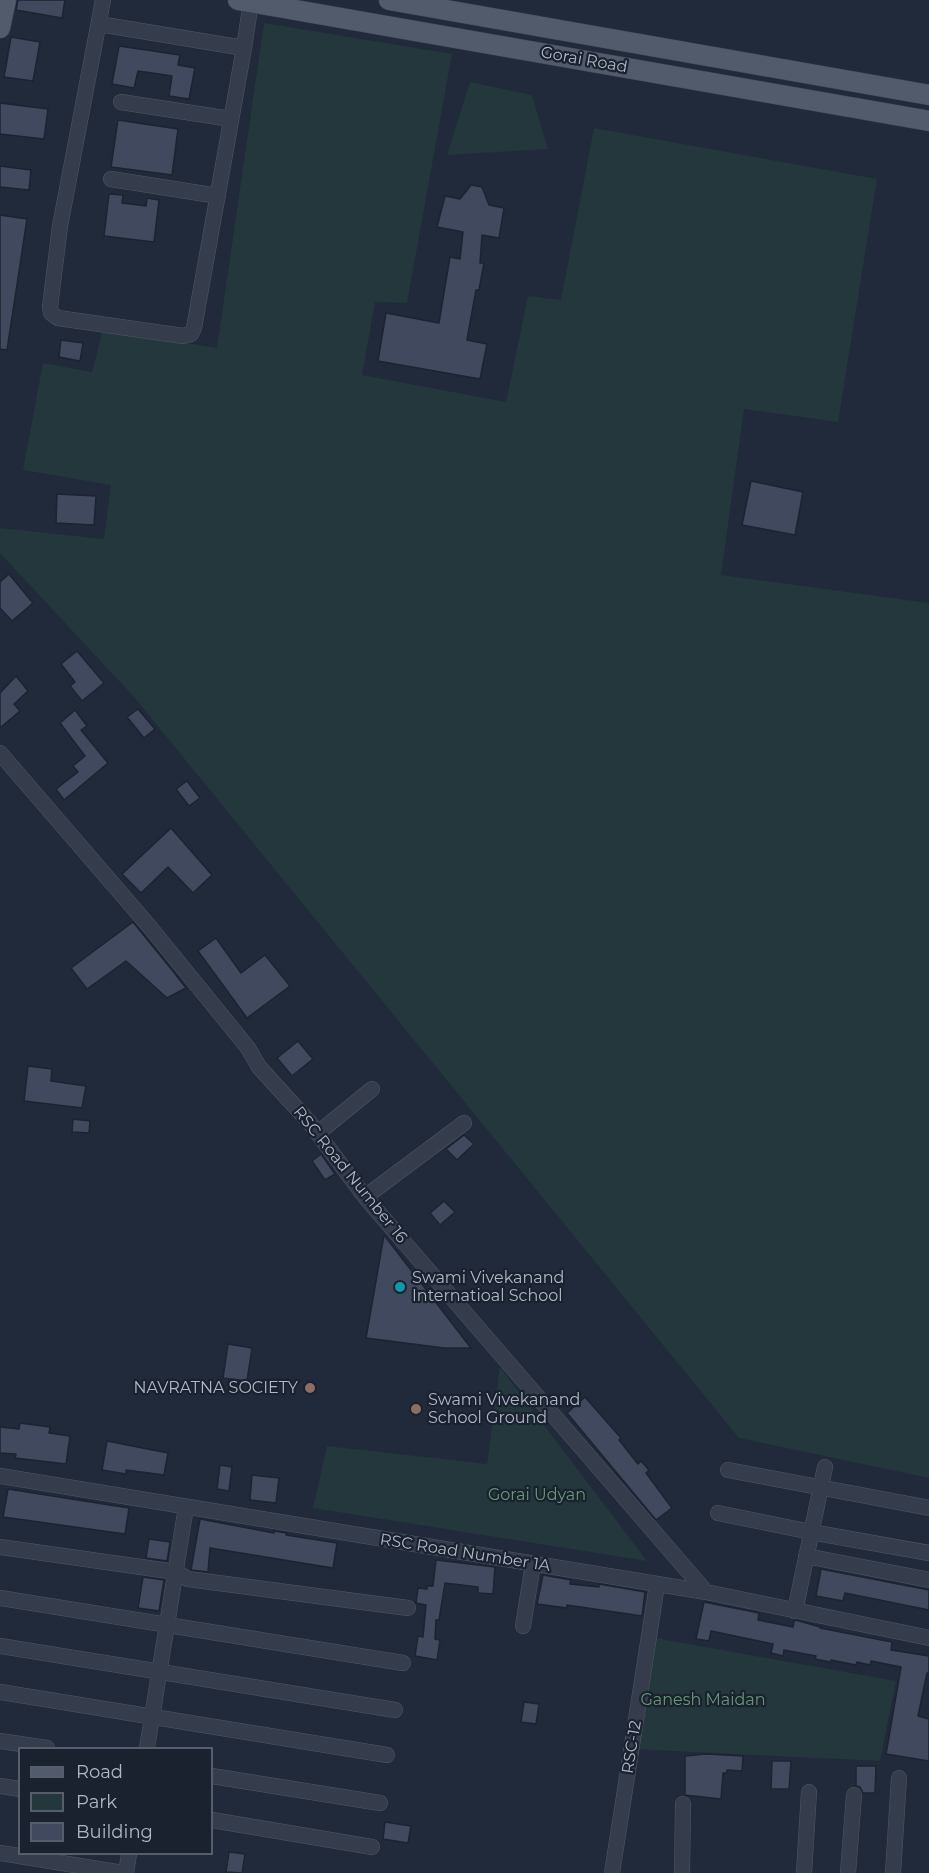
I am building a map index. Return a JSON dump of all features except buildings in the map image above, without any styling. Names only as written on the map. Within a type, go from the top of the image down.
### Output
[{"type":"main road","points":[[0,28],[6,0]]},
{"type":"main road","name":"Gorai Road","points":[[389,0],[929,95]]},
{"type":"main road","name":"Gorai Road","points":[[245,1],[929,120]]},
{"type":"street","points":[[103,0],[60,226],[51,313],[58,318],[183,336],[191,334],[195,328],[244,48],[245,1]]},
{"type":"street","points":[[99,24],[244,48]]},
{"type":"street","points":[[121,102],[231,119]]},
{"type":"street","points":[[111,179],[218,196]]},
{"type":"street","name":"RSC Road Number 16","points":[[0,753],[149,926],[248,1048],[259,1067],[318,1133],[364,1197],[706,1592]]},
{"type":"street","points":[[318,1133],[372,1089]]},
{"type":"street","points":[[364,1197],[464,1123]]},
{"type":"street","points":[[795,1611],[825,1467]]},
{"type":"street","points":[[728,1470],[929,1508]]},
{"type":"street","name":"RSC Road Number 1A","points":[[0,1476],[706,1592],[929,1638]]},
{"type":"street","points":[[147,1747],[186,1507]]},
{"type":"street","points":[[718,1513],[929,1553]]},
{"type":"street","points":[[0,1547],[176,1572],[188,1579],[408,1608]]},
{"type":"street","points":[[806,1556],[929,1580]]},
{"type":"street","points":[[522,1626],[533,1564]]},
{"type":"street","name":"RSC-12","points":[[612,1873],[657,1585]]},
{"type":"street","points":[[0,1598],[403,1663]]},
{"type":"street","points":[[0,1646],[395,1710]]},
{"type":"street","points":[[0,1692],[387,1755]]},
{"type":"street","points":[[0,1741],[35,1747]]},
{"type":"street","points":[[213,1776],[380,1803]]},
{"type":"street","points":[[893,1873],[899,1778]]},
{"type":"street","points":[[0,1786],[18,1789]]},
{"type":"street","points":[[804,1873],[809,1792]]},
{"type":"street","points":[[848,1873],[854,1795]]},
{"type":"street","points":[[682,1873],[683,1804]]},
{"type":"street","points":[[213,1820],[372,1847]]},
{"type":"street","points":[[0,1853],[125,1873],[129,1855]]},
{"type":"green space","points":[[264,23],[452,54],[407,303],[375,302],[362,375],[506,402],[528,296],[561,300],[594,128],[877,179],[838,422],[744,409],[721,575],[929,603],[929,1478],[739,1438],[134,697],[0,553],[0,528],[104,539],[111,485],[23,470],[43,363],[92,372],[103,329],[217,348]]},
{"type":"green space","points":[[470,82],[532,95],[548,149],[447,155]]},
{"type":"green space","name":"Gorai Udyan","points":[[500,1367],[647,1561],[313,1508],[327,1446],[487,1464]]},
{"type":"green space","name":"Ganesh Maidan","points":[[649,1637],[896,1681],[880,1761],[632,1749]]},
{"type":"place","name":"Swami Vivekanand Internatioal School","points":[[400,1287]]},
{"type":"place","name":"NAVRATNA SOCIETY","points":[[310,1388]]},
{"type":"place","name":"Swami Vivekanand School Ground","points":[[416,1409]]}]
